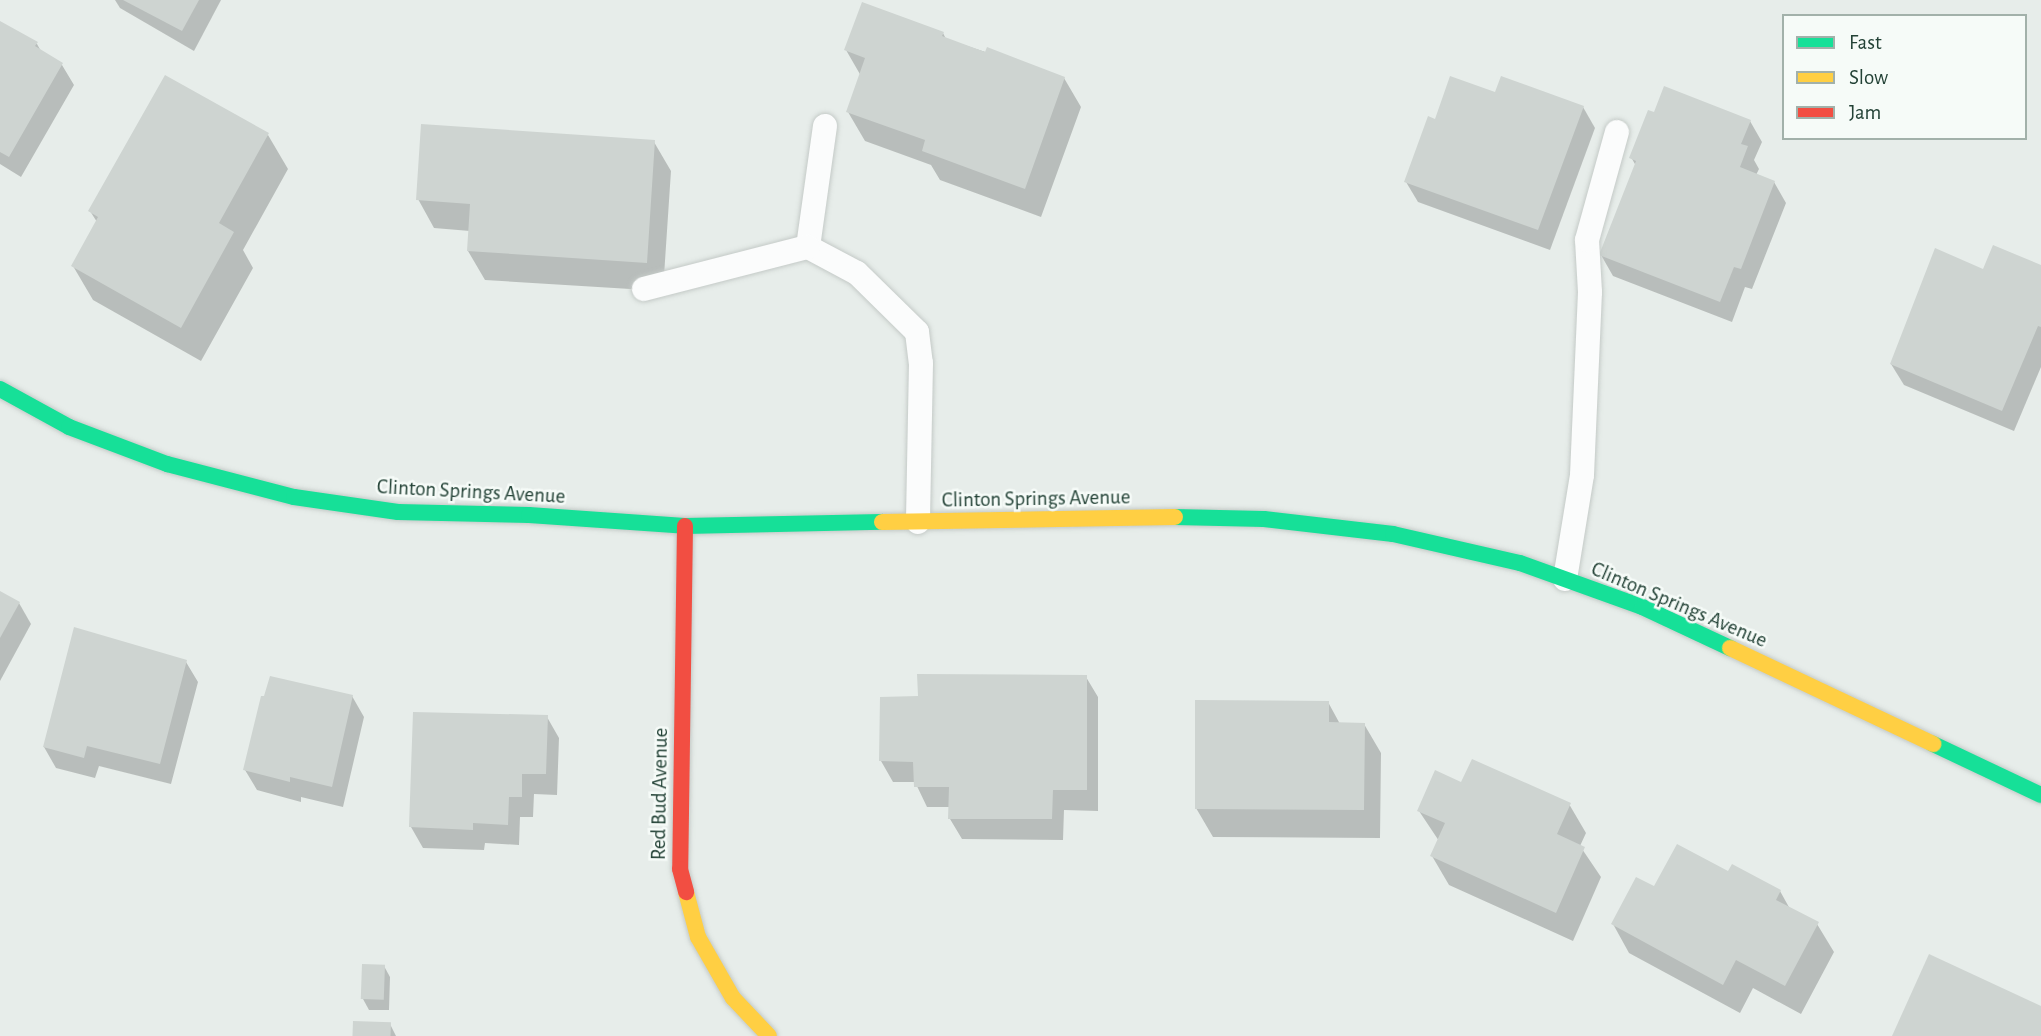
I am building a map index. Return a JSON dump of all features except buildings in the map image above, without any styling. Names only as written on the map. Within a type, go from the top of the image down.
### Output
[{"type":"street","name":"Clinton Springs Avenue","points":[[0,389],[69,427],[167,464],[294,497],[398,512],[529,515],[685,526],[1264,519],[1393,534],[1520,563],[1642,607],[2041,795]]},
{"type":"street","name":"Red Bud Avenue","points":[[685,526],[680,869],[698,937],[733,998],[769,1036]]},
{"type":"lane","points":[[808,247],[825,126]]},
{"type":"lane","points":[[1565,579],[1581,474],[1590,292],[1587,240],[1617,132]]},
{"type":"lane","points":[[644,289],[808,247],[857,273],[917,332],[921,363],[918,522]]},
{"type":"traffic: fast","points":[[0,389],[69,427],[167,464],[294,497],[398,512],[529,515],[685,526],[882,522]]},
{"type":"traffic: fast","points":[[1175,517],[1264,519],[1393,534],[1520,563],[1642,607],[1730,648]]},
{"type":"traffic: fast","points":[[1933,744],[2041,795]]},
{"type":"traffic: slow","points":[[882,522],[1175,517]]},
{"type":"traffic: slow","points":[[1730,648],[1933,744]]},
{"type":"traffic: slow","points":[[686,892],[698,937],[733,998],[769,1036]]},
{"type":"traffic: jam","points":[[685,526],[680,869],[686,892]]}]
